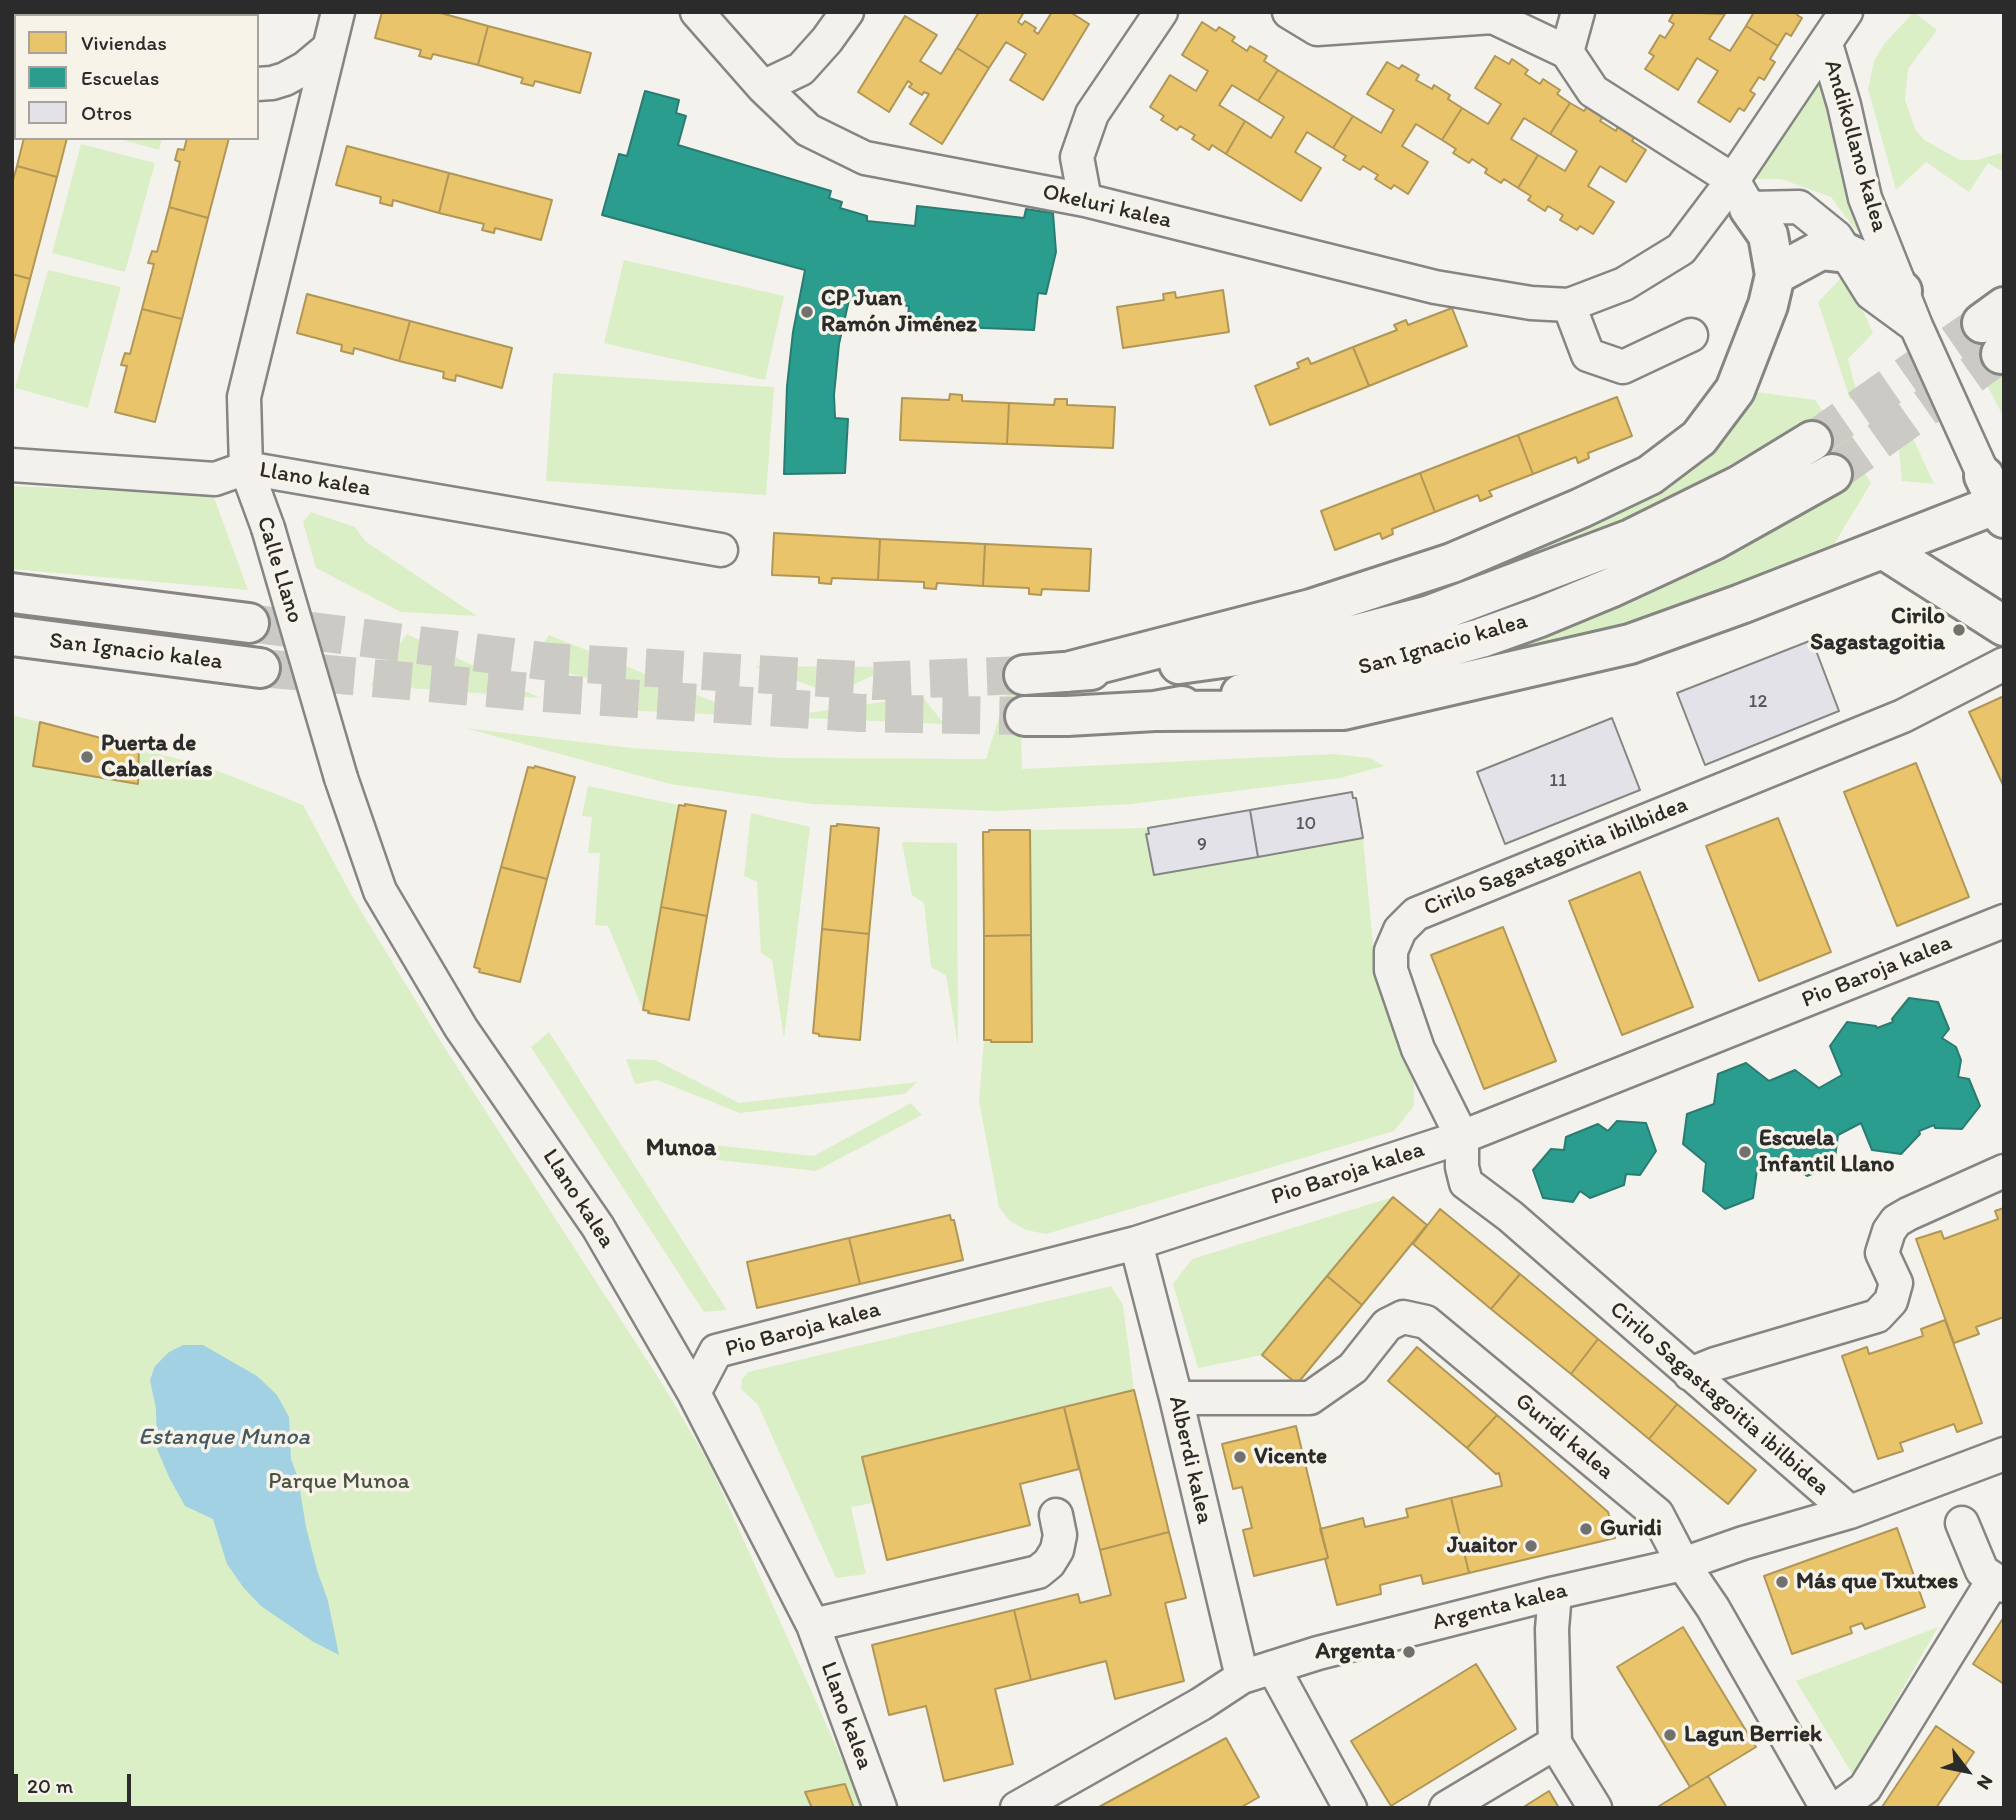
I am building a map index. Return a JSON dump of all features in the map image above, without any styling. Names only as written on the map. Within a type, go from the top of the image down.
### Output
[{"type":"main road","points":[[1067,672],[1311,609],[1452,563],[1581,508],[1650,475],[1699,438],[1735,390],[1768,305],[1775,275],[1768,235],[1741,194]]},
{"type":"main road","points":[[1775,275],[1821,250],[1846,253],[1875,267],[1902,291]]},
{"type":"main road","name":"San Ignacio kalea","points":[[1024,675],[1178,664],[1281,650],[1427,616],[1631,539],[1740,485],[1812,441]]},
{"type":"main road","name":"San Ignacio kalea","points":[[1025,716],[1155,711],[1349,673],[1480,638],[1540,617],[1663,565],[1832,474]]},
{"type":"main road","points":[[1155,711],[1343,710],[1630,644],[1883,549],[1995,499]]},
{"type":"main road","points":[[1883,549],[2004,626]]},
{"type":"main road","name":"San Ignacio kalea","points":[[12,593],[248,623]]},
{"type":"main road","name":"San Ignacio kalea","points":[[12,636],[260,668]]},
{"type":"street","name":"Llano kalea","points":[[338,12],[244,397],[246,468],[721,550]]},
{"type":"street","name":"Okeluri kalea","points":[[697,12],[762,87],[808,130],[865,158],[1085,200],[1435,287],[1531,303],[1569,305],[1624,284],[1681,249],[1741,194],[1846,12]]},
{"type":"street","points":[[762,87],[801,69],[847,12]]},
{"type":"street","points":[[1085,200],[1077,157],[1092,114],[1161,12]]},
{"type":"street","points":[[1289,12],[1317,29],[1493,17],[1567,52],[1593,91],[1741,194]]},
{"type":"street","points":[[1567,52],[1578,12]]},
{"type":"street","name":"Andikollano kalea","points":[[1826,44],[1844,105],[1865,198],[1916,326],[1995,499]]},
{"type":"street","points":[[259,84],[285,79],[305,68],[329,48]]},
{"type":"street","name":"Andikollano kalea","points":[[1741,194],[1799,206],[1836,237],[1871,293],[1916,326]]},
{"type":"street","points":[[1569,305],[1588,355],[1623,367],[1690,335]]},
{"type":"street","points":[[12,465],[215,479],[246,468]]},
{"type":"street","name":"Calle Llano","points":[[246,468],[268,528],[341,778]]},
{"type":"street","name":"Cirilo Sagastagoitia ibilbidea","points":[[1850,1513],[1510,1216],[1466,1183],[1462,1167],[1462,1137],[1418,1049],[1391,970],[1391,951],[1400,930],[1416,914],[1903,716],[2004,664]]},
{"type":"street","name":"Llano kalea","points":[[341,778],[380,891],[461,1028],[598,1227],[694,1392],[813,1625],[880,1808]]},
{"type":"street","name":"Pio Baroja kalea","points":[[694,1392],[716,1351],[1136,1243],[1462,1137],[2004,921]]},
{"type":"street","points":[[1690,1374],[1877,1315],[1891,1301],[1896,1283],[1882,1253],[1888,1231],[1896,1221],[2004,1171]]},
{"type":"street","name":"Alberdi kalea","points":[[1136,1243],[1242,1677]]},
{"type":"street","name":"Guridi kalea","points":[[1176,1398],[1310,1398],[1353,1368],[1387,1325],[1403,1317],[1426,1322],[1657,1514],[1683,1564],[1713,1608],[1827,1808]]},
{"type":"street","name":"Argenta kalea","points":[[1017,1808],[1242,1677],[1318,1653],[1555,1592],[1683,1564],[1742,1543],[1850,1513],[2004,1454]]},
{"type":"street","points":[[813,1625],[1038,1572],[1049,1563],[1057,1550],[1060,1535],[1056,1514]]},
{"type":"street","points":[[1838,1808],[1865,1788],[1999,1582],[1982,1571],[1962,1523]]},
{"type":"street","points":[[1713,1608],[1722,1566],[1742,1543]]},
{"type":"street","points":[[1555,1592],[1552,1629],[1555,1743],[1595,1808]]},
{"type":"street","points":[[1273,1667],[1338,1803]]},
{"type":"street","points":[[1446,1808],[1555,1743]]},
{"type":"green space","points":[[1914,12],[1937,30],[1908,69],[1905,100],[1915,129],[1924,140],[1960,160],[1977,160],[2004,152],[2004,172],[1988,163],[1969,192],[1926,162],[1896,190],[1868,89],[1874,61],[1884,44]]},
{"type":"green space","points":[[1821,70],[1872,242],[1854,228],[1831,197],[1781,179],[1750,179]]},
{"type":"green space","points":[[123,140],[162,140],[159,150]]},
{"type":"green space","points":[[81,144],[155,163],[125,272],[52,253]]},
{"type":"green space","points":[[624,260],[784,296],[765,380],[604,343]]},
{"type":"green space","points":[[48,270],[121,287],[88,408],[15,388]]},
{"type":"green space","points":[[1846,273],[1873,333],[1848,359],[1859,401],[1850,399],[1818,302]]},
{"type":"green space","points":[[553,373],[774,387],[766,495],[546,481]]},
{"type":"green space","points":[[2004,374],[2004,418],[1988,387]]},
{"type":"green space","points":[[1748,391],[1815,400],[1871,483],[1824,561],[1638,629],[1396,684],[1534,641],[1656,589],[1781,527],[1842,490],[1809,421],[1692,486],[1591,535],[1468,582],[1322,618],[1474,566]]},
{"type":"green space","points":[[1894,397],[1934,484],[1902,481]]},
{"type":"green space","points":[[12,486],[213,495],[248,590],[12,569]]},
{"type":"green space","points":[[311,512],[355,527],[365,541],[477,616],[401,612],[316,568],[303,522]]},
{"type":"green space","points":[[407,634],[540,698],[370,685]]},
{"type":"green space","points":[[549,635],[749,716],[601,709],[604,682],[531,664]]},
{"type":"green space","points":[[1019,655],[1022,769],[1333,754],[1370,758],[1384,766],[1340,778],[1131,804],[997,811],[812,804],[670,784],[465,728],[631,748],[783,758],[986,759]]},
{"type":"green space","points":[[754,666],[891,667],[834,694]]},
{"type":"green space","points":[[922,696],[944,724],[781,717]]},
{"type":"green space","name":"Parque Munoa","points":[[12,715],[208,767],[303,805],[352,896],[439,1039],[665,1388],[710,1465],[853,1784],[860,1808],[12,1808]]},
{"type":"green space","points":[[588,786],[679,805],[643,1010],[608,926],[595,925],[600,853],[588,853],[592,817],[582,816]]},
{"type":"green space","points":[[751,813],[810,827],[784,1039],[772,960],[761,953],[757,882],[744,876]]},
{"type":"green space","points":[[1148,828],[1149,834],[1146,835],[1154,875],[1363,838],[1373,945],[1414,1081],[1414,1106],[1394,1131],[1046,1234],[1026,1230],[1010,1221],[999,1207],[979,1101],[984,1040],[1032,1041],[1030,830]]},
{"type":"green space","points":[[902,842],[957,843],[958,1046],[946,975],[931,967],[924,903],[912,895]]},
{"type":"green space","points":[[549,1032],[727,1310],[704,1312],[531,1047]]},
{"type":"green space","points":[[626,1059],[655,1060],[739,1103],[917,1082],[905,1094],[740,1113],[657,1080],[635,1084]]},
{"type":"green space","points":[[911,1103],[922,1115],[816,1171],[666,1154],[652,1138],[814,1156]]},
{"type":"green space","points":[[1393,1197],[1262,1355],[1198,1368],[1173,1284],[1192,1259]]},
{"type":"green space","points":[[1111,1286],[1123,1305],[1134,1390],[863,1457],[873,1503],[851,1507],[866,1574],[836,1578],[758,1405],[741,1389],[742,1379],[748,1372]]},
{"type":"green space","points":[[1938,1627],[1853,1775],[1796,1681]]},
{"type":"water","name":"Estanque Munoa","points":[[183,1345],[203,1345],[257,1376],[277,1395],[289,1417],[291,1459],[298,1478],[306,1527],[328,1601],[339,1655],[312,1641],[261,1606],[227,1564],[213,1519],[185,1506],[170,1479],[157,1449],[156,1409],[150,1380],[155,1366],[169,1352]]},
{"type":"building: Viviendas","points":[[382,12],[437,12],[488,26],[478,65],[433,54],[431,59],[419,56],[421,50],[375,38]]},
{"type":"building: Viviendas","points":[[979,12],[1024,12],[1018,22],[1022,25],[1025,21],[1036,28],[1034,31],[1038,34],[1052,12],[1070,12],[1089,24],[1043,100],[1010,80],[1026,54],[1006,42],[989,68],[957,48]]},
{"type":"building: Viviendas","points":[[1674,12],[1725,14],[1709,39],[1730,51],[1746,26],[1778,46],[1770,59],[1775,62],[1764,80],[1759,77],[1750,91],[1755,94],[1744,111],[1739,108],[1730,122],[1698,102],[1718,71],[1697,58],[1678,90],[1645,69],[1654,56],[1649,53],[1660,35],[1665,38],[1674,24],[1669,21]]},
{"type":"building: Viviendas","points":[[1754,12],[1799,12],[1797,15],[1802,18],[1791,36],[1786,33],[1778,46],[1746,26]]},
{"type":"building: Viviendas","points":[[905,16],[937,35],[920,61],[941,74],[957,48],[989,68],[942,144],[910,124],[929,94],[924,92],[922,95],[909,87],[912,84],[908,81],[889,112],[858,92]]},
{"type":"building: Viviendas","points":[[1202,22],[1216,31],[1219,27],[1235,37],[1232,41],[1247,51],[1250,46],[1267,56],[1264,61],[1278,70],[1258,101],[1232,85],[1219,105],[1245,121],[1226,154],[1212,145],[1209,150],[1192,139],[1195,135],[1180,126],[1177,130],[1161,120],[1164,116],[1150,107],[1170,75],[1196,91],[1208,71],[1182,55]]},
{"type":"building: Viviendas","points":[[488,26],[591,53],[580,93],[535,81],[533,86],[521,83],[523,78],[478,65]]},
{"type":"building: Viviendas","points":[[1495,56],[1509,64],[1512,59],[1528,70],[1525,74],[1540,84],[1543,79],[1560,90],[1557,94],[1570,103],[1550,134],[1524,118],[1511,139],[1538,155],[1518,188],[1504,179],[1501,183],[1485,173],[1487,169],[1472,159],[1469,163],[1453,153],[1456,149],[1442,140],[1462,108],[1488,124],[1501,104],[1475,88]]},
{"type":"building: Viviendas","points":[[1387,62],[1399,69],[1402,65],[1419,75],[1416,80],[1432,89],[1434,85],[1450,95],[1448,99],[1462,108],[1442,140],[1416,124],[1402,146],[1428,162],[1408,194],[1394,185],[1391,189],[1375,179],[1378,175],[1363,166],[1360,170],[1343,160],[1346,156],[1333,148],[1353,116],[1381,133],[1394,110],[1367,94]]},
{"type":"building: Viviendas","points":[[1278,70],[1353,116],[1333,148],[1307,132],[1295,152],[1321,168],[1301,201],[1226,154],[1245,121],[1271,138],[1284,117],[1258,101]]},
{"type":"building: Viviendas","points":[[1570,103],[1584,111],[1587,107],[1603,117],[1600,121],[1616,131],[1618,126],[1635,136],[1632,141],[1646,150],[1626,182],[1600,166],[1588,186],[1614,202],[1593,234],[1580,226],[1577,230],[1560,220],[1563,215],[1548,206],[1545,211],[1528,200],[1531,196],[1518,188],[1538,155],[1565,171],[1577,151],[1550,134]]},
{"type":"building: Viviendas","points":[[24,140],[66,140],[57,177],[17,166]]},
{"type":"building: Viviendas","points":[[186,140],[228,140],[208,218],[169,207],[180,162],[175,160],[178,149],[184,150]]},
{"type":"building: Viviendas","points":[[347,146],[449,173],[439,213],[393,200],[392,206],[380,203],[381,197],[336,185]]},
{"type":"building: Viviendas","points":[[17,166],[57,177],[30,279],[12,274],[12,184]]},
{"type":"building: Viviendas","points":[[449,173],[552,200],[541,240],[495,228],[494,233],[482,230],[484,224],[439,213]]},
{"type":"building: Viviendas","points":[[169,207],[208,218],[182,319],[142,309],[154,264],[148,263],[152,251],[157,252]]},
{"type":"building: Viviendas","points":[[12,274],[30,279],[12,348]]},
{"type":"building: Viviendas","points":[[1223,290],[1229,332],[1123,348],[1117,307],[1164,300],[1163,294],[1175,292],[1176,298]]},
{"type":"building: Viviendas","points":[[307,294],[410,321],[399,361],[354,348],[353,354],[341,351],[342,345],[297,333]]},
{"type":"building: Viviendas","points":[[1452,308],[1467,346],[1369,386],[1353,347],[1397,330],[1394,325],[1406,320],[1408,325]]},
{"type":"building: Viviendas","points":[[142,309],[182,319],[155,422],[115,412],[127,366],[121,365],[125,353],[130,354]]},
{"type":"building: Viviendas","points":[[410,321],[512,348],[502,388],[456,375],[455,381],[443,378],[444,372],[399,361]]},
{"type":"building: Viviendas","points":[[1353,347],[1369,386],[1270,425],[1255,386],[1299,368],[1297,363],[1308,358],[1311,364]]},
{"type":"building: Viviendas","points":[[950,394],[962,395],[962,401],[1009,403],[1007,444],[900,440],[902,398],[949,400]]},
{"type":"building: Viviendas","points":[[1617,397],[1632,436],[1588,453],[1589,458],[1578,463],[1576,457],[1533,474],[1518,435]]},
{"type":"building: Viviendas","points":[[1055,399],[1067,399],[1067,405],[1115,407],[1113,448],[1007,444],[1009,403],[1054,405]]},
{"type":"building: Viviendas","points":[[1518,435],[1533,474],[1489,491],[1492,496],[1480,501],[1478,495],[1435,512],[1420,473]]},
{"type":"building: Viviendas","points":[[1420,473],[1435,512],[1392,529],[1393,534],[1382,539],[1380,533],[1335,550],[1321,511]]},
{"type":"building: Viviendas","points":[[774,533],[880,539],[878,580],[832,578],[831,584],[819,583],[819,577],[772,575]]},
{"type":"building: Viviendas","points":[[880,539],[985,544],[983,586],[937,583],[936,589],[924,588],[924,582],[878,580]]},
{"type":"building: Viviendas","points":[[985,544],[1091,549],[1089,591],[1042,589],[1041,595],[1029,594],[1029,588],[983,586]]},
{"type":"building: Viviendas","points":[[2004,696],[2004,787],[1969,712]]},
{"type":"building: Viviendas","name":"Puerta de Caballerías","points":[[40,722],[139,748],[138,784],[33,766]]},
{"type":"building: Viviendas","points":[[1916,763],[1969,897],[1897,926],[1844,792]]},
{"type":"building: Viviendas","points":[[535,766],[575,777],[547,879],[501,867],[528,767]]},
{"type":"building: Viviendas","points":[[679,805],[726,811],[707,916],[661,907]]},
{"type":"building: Viviendas","points":[[1778,818],[1831,952],[1759,981],[1706,846]]},
{"type":"building: Viviendas","points":[[837,824],[879,828],[869,934],[822,929],[831,826]]},
{"type":"building: Viviendas","points":[[1030,830],[1031,935],[984,936],[983,832]]},
{"type":"building: Viviendas","points":[[501,867],[547,879],[520,982],[479,972],[480,969],[474,967]]},
{"type":"building: Viviendas","points":[[1640,872],[1693,1007],[1622,1035],[1569,901]]},
{"type":"building: Viviendas","points":[[661,907],[707,916],[689,1020],[643,1010]]},
{"type":"building: Viviendas","points":[[1503,927],[1556,1061],[1484,1089],[1431,955]]},
{"type":"building: Viviendas","points":[[822,929],[869,934],[860,1040],[813,1033]]},
{"type":"building: Viviendas","points":[[1031,935],[1032,1042],[984,1040],[984,936]]},
{"type":"building: Viviendas","points":[[1393,1197],[1427,1225],[1362,1305],[1327,1276]]},
{"type":"building: Viviendas","points":[[2004,1208],[2004,1317],[1976,1327],[1979,1334],[1954,1343],[1916,1239],[1941,1231],[1944,1239],[1998,1219],[1995,1211]]},
{"type":"building: Viviendas","points":[[1440,1209],[1520,1274],[1491,1309],[1413,1244]]},
{"type":"building: Viviendas","points":[[950,1215],[951,1220],[954,1220],[963,1260],[860,1284],[849,1238]]},
{"type":"building: Viviendas","points":[[849,1238],[860,1284],[757,1308],[747,1262]]},
{"type":"building: Viviendas","points":[[1520,1274],[1598,1339],[1571,1374],[1491,1309]]},
{"type":"building: Viviendas","points":[[1327,1276],[1362,1305],[1297,1384],[1262,1355]]},
{"type":"building: Viviendas","points":[[1945,1320],[1982,1423],[1957,1432],[1954,1424],[1900,1443],[1903,1451],[1878,1459],[1842,1356],[1867,1347],[1869,1354],[1923,1336],[1921,1329]]},
{"type":"building: Viviendas","points":[[1598,1339],[1677,1404],[1649,1439],[1571,1374]]},
{"type":"building: Viviendas","points":[[1417,1347],[1497,1415],[1467,1448],[1388,1381]]},
{"type":"building: Viviendas","points":[[1134,1390],[1169,1532],[1100,1550],[1064,1407]]},
{"type":"building: Viviendas","points":[[1677,1404],[1756,1470],[1728,1504],[1649,1439]]},
{"type":"building: Viviendas","points":[[1064,1407],[1079,1469],[1020,1484],[1030,1525],[887,1560],[862,1457]]},
{"type":"building: Viviendas","points":[[1497,1415],[1608,1512],[1615,1538],[1469,1573],[1451,1498],[1502,1486],[1499,1473],[1496,1474],[1467,1448]]},
{"type":"building: Viviendas","points":[[1296,1426],[1328,1558],[1254,1576],[1243,1530],[1252,1528],[1242,1487],[1233,1489],[1222,1444]]},
{"type":"building: Viviendas","points":[[1451,1498],[1469,1573],[1423,1584],[1421,1575],[1380,1585],[1381,1594],[1337,1605],[1320,1529],[1363,1518],[1365,1527],[1408,1517],[1406,1509]]},
{"type":"building: Viviendas","points":[[1897,1528],[1925,1607],[1865,1629],[1862,1623],[1850,1627],[1852,1633],[1792,1654],[1764,1576]]},
{"type":"building: Viviendas","points":[[1169,1532],[1186,1598],[1165,1603],[1184,1681],[1115,1699],[1106,1661],[1031,1680],[1014,1610],[1078,1594],[1080,1603],[1111,1595],[1100,1550]]},
{"type":"building: Viviendas","points":[[1014,1610],[1031,1680],[995,1689],[1013,1764],[944,1781],[926,1706],[889,1715],[872,1645]]},
{"type":"building: Viviendas","points":[[2004,1617],[2004,1684],[1973,1664]]},
{"type":"building: Viviendas","points":[[1683,1627],[1756,1747],[1690,1787],[1617,1667]]},
{"type":"building: Viviendas","points":[[1476,1664],[1516,1729],[1391,1806],[1351,1741]]},
{"type":"building: Viviendas","points":[[1936,1726],[1974,1752],[1936,1808],[1882,1807]]},
{"type":"building: Viviendas","points":[[1226,1738],[1259,1797],[1240,1808],[1097,1808]]},
{"type":"building: Viviendas","points":[[1708,1776],[1727,1808],[1656,1808],[1690,1787]]},
{"type":"building: Viviendas","points":[[845,1784],[854,1808],[812,1808],[805,1792]]},
{"type":"building: Viviendas","points":[[1549,1791],[1559,1808],[1522,1808]]},
{"type":"building: Escuelas","points":[[645,91],[679,100],[676,113],[686,116],[678,145],[831,191],[829,198],[842,202],[840,208],[867,216],[867,221],[915,226],[917,206],[1024,218],[1026,209],[1053,213],[1056,252],[1046,294],[1038,293],[1034,330],[907,325],[909,306],[849,300],[839,344],[834,395],[835,418],[848,419],[845,473],[784,474],[787,386],[793,332],[805,270],[602,215],[619,154],[627,156]]},
{"type":"building: Escuelas","points":[[1909,998],[1938,1002],[1949,1029],[1942,1038],[1956,1047],[1961,1060],[1958,1077],[1969,1079],[1980,1106],[1962,1129],[1935,1128],[1934,1125],[1919,1131],[1920,1134],[1901,1154],[1872,1150],[1861,1123],[1838,1135],[1834,1165],[1807,1176],[1785,1158],[1757,1170],[1753,1198],[1725,1209],[1703,1191],[1706,1163],[1683,1144],[1687,1114],[1714,1104],[1718,1074],[1746,1063],[1769,1081],[1795,1070],[1819,1088],[1842,1075],[1830,1046],[1847,1022],[1877,1028],[1893,1022],[1892,1019]]},
{"type":"building: Escuelas","points":[[1617,1121],[1646,1123],[1656,1151],[1640,1175],[1626,1174],[1624,1185],[1590,1198],[1580,1191],[1573,1202],[1543,1198],[1533,1170],[1551,1149],[1564,1150],[1566,1137],[1598,1124],[1608,1131]]},
{"type":"building: Otros","points":[[1812,640],[1839,711],[1705,765],[1677,693]]},
{"type":"building: Otros","points":[[1612,718],[1640,790],[1505,844],[1477,772]]},
{"type":"building: Otros","points":[[1352,792],[1353,798],[1356,798],[1363,838],[1258,857],[1250,810]]},
{"type":"building: Otros","points":[[1250,810],[1258,857],[1154,875],[1146,834],[1149,834],[1148,828]]},
{"type":"tunnel","points":[[1812,441],[1982,323]]},
{"type":"tunnel","points":[[1832,474],[2001,354]]},
{"type":"tunnel","points":[[249,623],[550,662],[874,681],[1024,675]]},
{"type":"tunnel","points":[[260,668],[542,693],[861,713],[1025,716]]},
{"type":"place","name":"CP Juan Ramón Jiménez","points":[[807,312]]},
{"type":"place","name":"Cirilo Sagastagoitia","points":[[1959,630]]},
{"type":"place","name":"Puerta de Caballerías","points":[[87,757]]},
{"type":"place","name":"Escuela Infantil Llano","points":[[1745,1152]]},
{"type":"place","name":"Vicente","points":[[1240,1457]]},
{"type":"place","name":"Guridi","points":[[1586,1529]]},
{"type":"place","name":"Juaitor","points":[[1531,1546]]},
{"type":"place","name":"Más que Txutxes","points":[[1782,1582]]},
{"type":"place","name":"Argenta","points":[[1409,1652]]},
{"type":"place","name":"Lagun Berriek","points":[[1670,1735]]},
{"type":"district","name":"Munoa","points":[[681,1149]]}]
